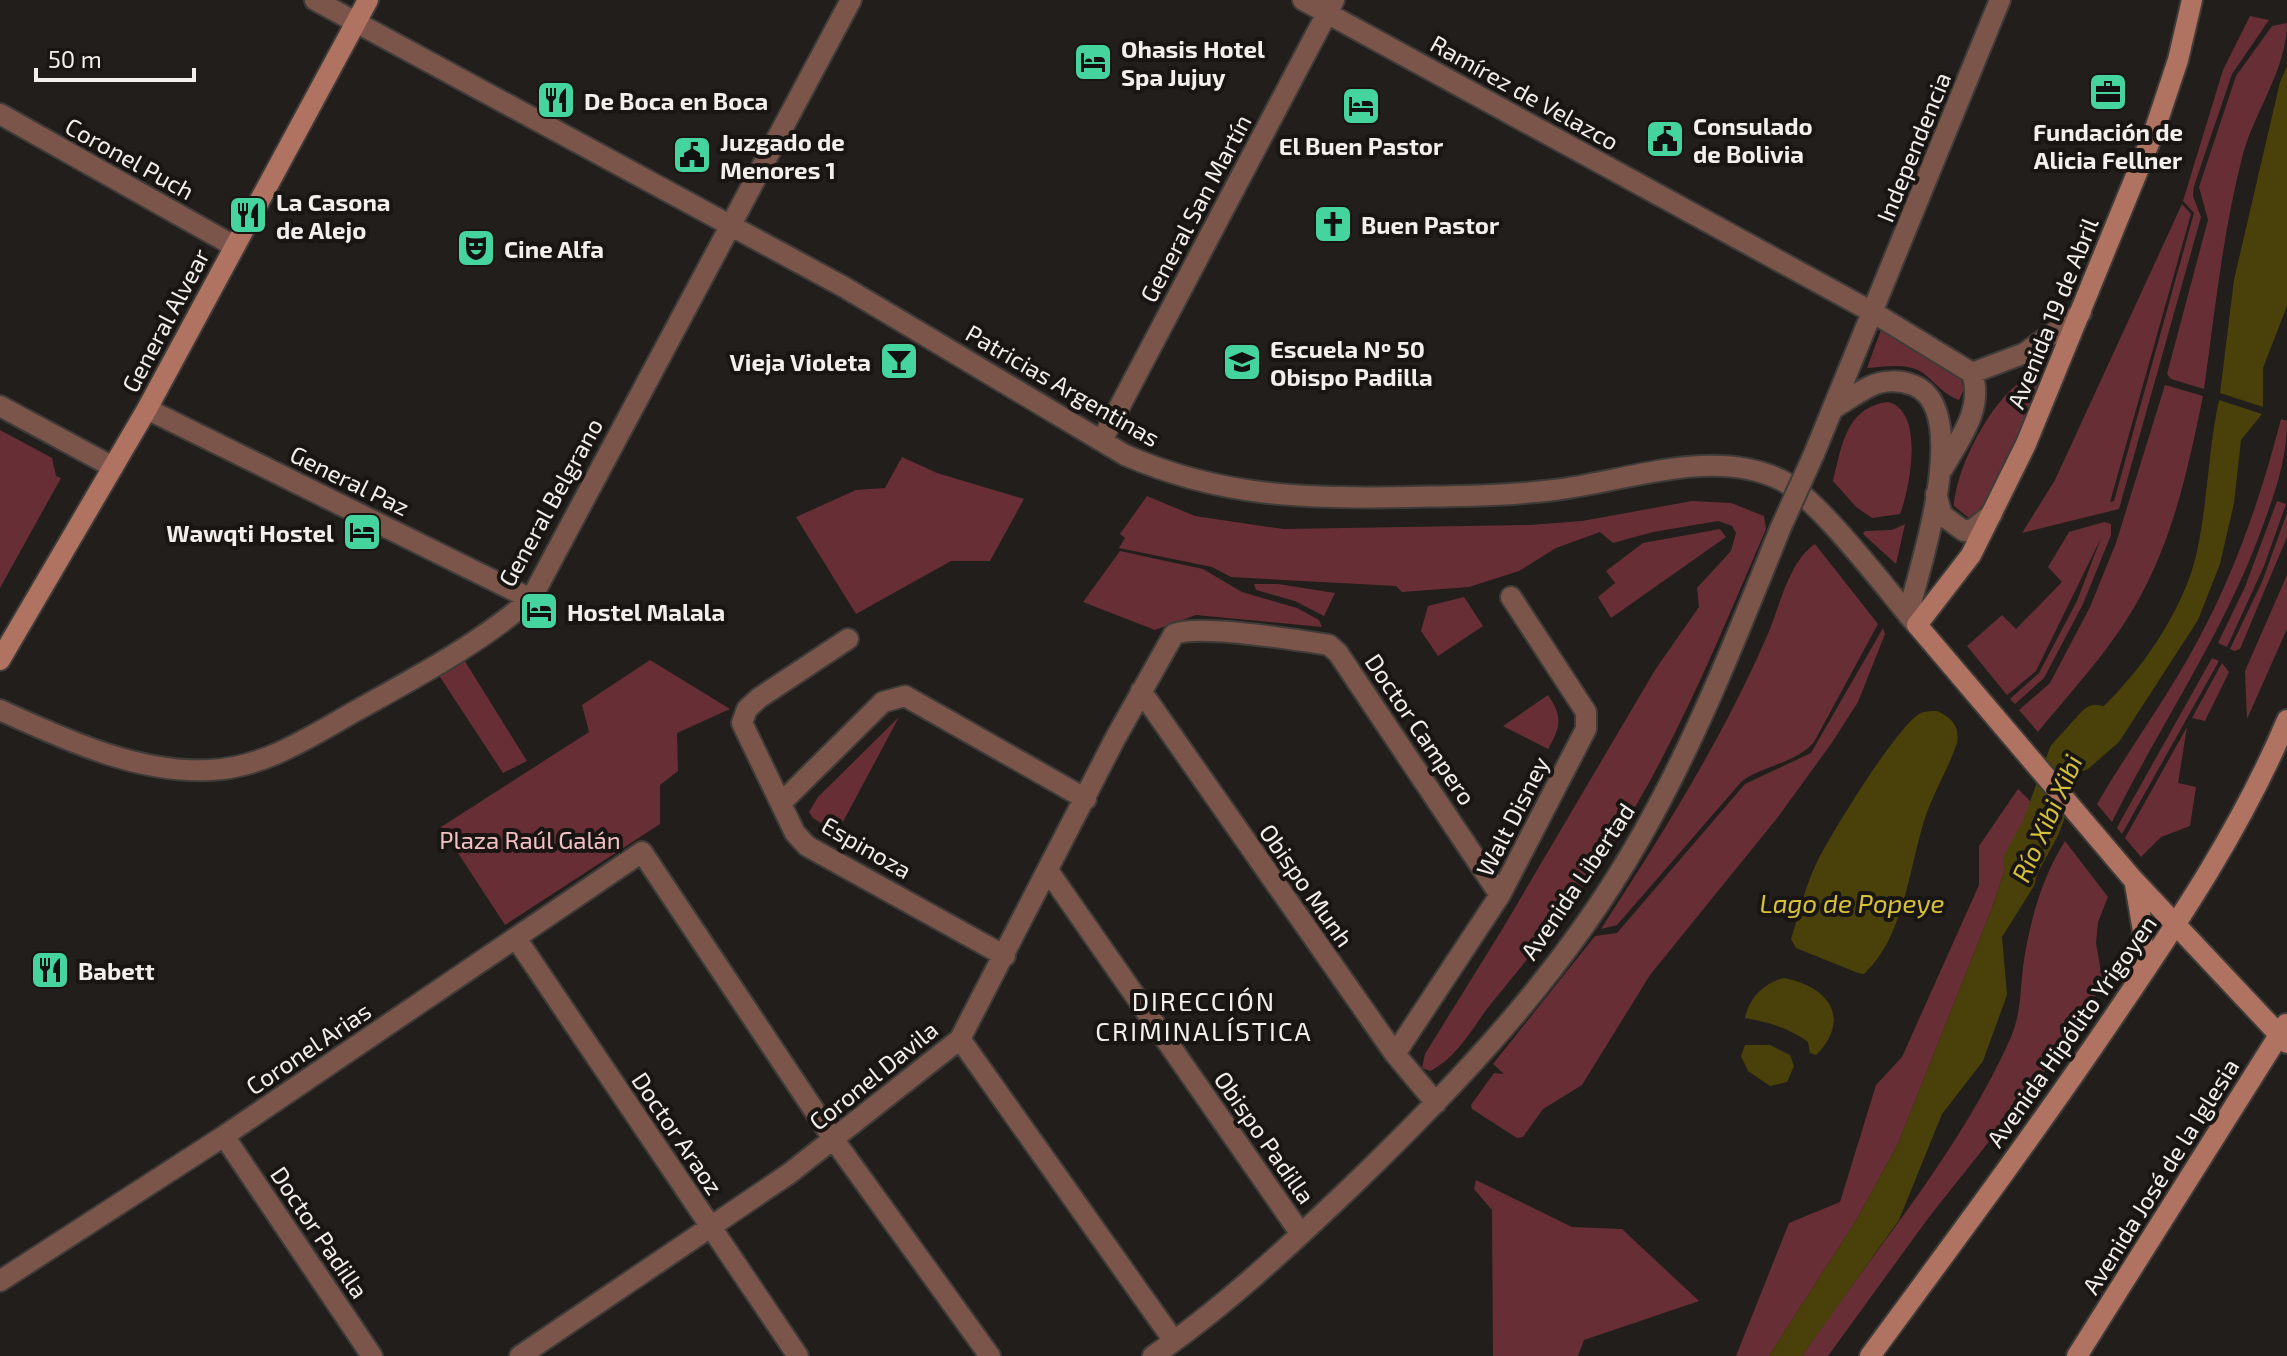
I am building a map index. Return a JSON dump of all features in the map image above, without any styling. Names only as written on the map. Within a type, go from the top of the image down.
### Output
[{"type":"main road","name":"General Alvear","points":[[0,660],[147,409],[368,0]]},
{"type":"main road","name":"Avenida 19 de Abril","points":[[1912,620],[1963,569],[1993,513],[2081,313],[2155,129],[2178,60],[2192,0]]},
{"type":"main road","name":"Patricias Argentinas","points":[[1912,620],[2175,926],[2285,1034]]},
{"type":"main road","name":"Avenida Hipólito Yrigoyen","points":[[1870,1356],[2064,1090],[2175,926],[2259,787],[2287,720]]},
{"type":"main road","points":[[2130,876],[2143,941],[2138,981]]},
{"type":"main road","name":"Avenida José de la Iglesia","points":[[2077,1356],[2285,1034]]},
{"type":"street","name":"Patricias Argentinas","points":[[315,0],[844,287],[1125,455],[1186,479],[1244,492],[1285,496],[1490,495],[1558,489],[1681,468],[1757,471],[1780,480],[1805,498],[1912,620]]},
{"type":"street","name":"General Belgrano","points":[[0,710],[58,736],[173,769],[212,770],[242,765],[287,750],[432,669],[509,618],[531,599],[851,0]]},
{"type":"street","name":"Ramírez de Velazco","points":[[1303,0],[1330,6],[1874,313],[1972,373]]},
{"type":"street","name":"Independencia","points":[[1874,313],[2000,0]]},
{"type":"street","name":"General San Martín","points":[[1102,440],[1330,6]]},
{"type":"street","name":"Coronel Puch","points":[[0,114],[234,246]]},
{"type":"street","name":"Avenida Libertad","points":[[1153,1356],[1301,1234],[1436,1103],[1486,1052],[1562,956],[1637,844],[1691,742],[1874,313]]},
{"type":"street","points":[[1940,472],[1974,412],[1977,396],[1972,373],[2025,353],[2081,313]]},
{"type":"street","points":[[1834,408],[1881,383],[1903,382],[1924,390],[1940,413],[1940,472],[1912,620]]},
{"type":"street","points":[[0,406],[113,467]]},
{"type":"street","name":"General Paz","points":[[147,409],[531,599]]},
{"type":"street","points":[[1936,494],[1942,515],[1964,531],[1973,529],[1993,513]]},
{"type":"street","name":"Walt Disney","points":[[1395,1054],[1500,895],[1586,729],[1586,712],[1511,597]]},
{"type":"street","name":"Doctor Campero","points":[[1174,634],[1185,630],[1329,645],[1338,653],[1500,895]]},
{"type":"street","name":"Coronel Davila","points":[[520,1356],[834,1140],[960,1039],[1141,691],[1174,634]]},
{"type":"street","name":"Espinoza","points":[[848,639],[759,698],[747,709],[742,723],[795,833],[807,846],[1005,956]]},
{"type":"street","name":"Obispo Munh","points":[[1141,691],[1395,1054],[1436,1103]]},
{"type":"street","points":[[782,802],[883,702],[905,696],[1086,799]]},
{"type":"street","name":"Coronel Arias","points":[[0,1281],[224,1136],[642,852],[834,1140]]},
{"type":"street","name":"Obispo Padilla","points":[[1049,872],[1301,1234]]},
{"type":"street","name":"Doctor Araoz","points":[[516,938],[798,1356]]},
{"type":"street","points":[[960,1039],[1174,1341]]},
{"type":"street","name":"Doctor Padilla","points":[[224,1136],[372,1356]]},
{"type":"street","points":[[834,1140],[990,1356]]},
{"type":"green space","points":[[2250,16],[2269,20],[2232,74],[2194,186],[2193,196],[2201,217],[2119,509],[2022,533],[2055,480],[2182,204],[2191,214],[2110,502],[2114,501],[2194,213],[2183,201],[2223,70]]},
{"type":"green space","points":[[2287,23],[2282,56],[2248,138],[2236,183],[2204,389],[2171,379],[2167,374],[2208,220],[2199,187],[2236,76],[2272,26]]},
{"type":"green space","points":[[1882,327],[1957,369],[1964,389],[1959,400],[1910,367],[1867,368]]},
{"type":"green space","points":[[2032,375],[2039,384],[2038,390],[2017,440],[1986,500],[1969,518],[1954,506],[1956,490],[1970,451],[2004,397]]},
{"type":"green space","points":[[2165,385],[2203,396],[2186,472],[2163,547],[2141,595],[2119,632],[2038,732],[2019,710],[2050,683],[2090,607],[2116,543]]},
{"type":"green space","points":[[1888,402],[1900,408],[1911,435],[1908,487],[1900,514],[1872,518],[1856,507],[1833,481],[1848,430],[1863,412],[1874,405]]},
{"type":"green space","points":[[2281,419],[2287,421],[2283,462],[2247,567],[2211,641],[2112,822],[2097,804],[2211,616],[2246,534]]},
{"type":"green space","points":[[0,430],[52,458],[56,476],[61,478],[0,588]]},
{"type":"green space","points":[[902,457],[937,473],[1024,499],[990,561],[951,561],[856,614],[796,517],[856,490],[885,488]]},
{"type":"green space","points":[[1147,496],[1195,516],[1283,529],[1530,525],[1582,521],[1692,501],[1731,503],[1764,516],[1766,529],[1714,650],[1635,808],[1599,865],[1458,1049],[1430,1071],[1422,1068],[1425,1054],[1655,670],[1699,607],[1697,588],[1731,551],[1736,533],[1732,526],[1718,521],[1653,532],[1613,543],[1600,532],[1556,548],[1519,571],[1469,587],[1402,592],[1396,586],[1231,577],[1212,567],[1119,548],[1125,538],[1120,534]]},
{"type":"green space","points":[[2277,501],[2286,504],[2264,566],[2227,647],[2218,643],[2245,587]]},
{"type":"green space","points":[[2287,513],[2287,537],[2240,649],[2234,651],[2230,649],[2262,582]]},
{"type":"green space","points":[[2104,522],[2111,524],[2111,535],[2083,604],[2044,678],[2015,704],[2010,699],[2039,673],[2077,601],[2101,538],[2036,671],[2007,695],[1967,646],[2002,615],[2016,629],[2062,582],[2048,567],[2069,532]]},
{"type":"green space","points":[[1905,524],[1896,564],[1863,534],[1865,531],[1892,530]]},
{"type":"green space","points":[[1720,529],[1726,537],[1611,618],[1598,597],[1615,583],[1606,571],[1643,543]]},
{"type":"green space","points":[[1815,544],[1878,624],[1814,742],[1790,759],[1742,781],[1617,925],[1601,929],[1713,745],[1770,629],[1793,571],[1806,551]]},
{"type":"green space","points":[[1120,551],[1203,569],[1242,592],[1297,608],[1319,620],[1322,627],[1196,615],[1155,630],[1083,602]]},
{"type":"green space","points":[[2287,575],[2287,629],[2247,719],[2245,671]]},
{"type":"green space","points":[[1254,584],[1278,584],[1335,593],[1324,616],[1295,601],[1256,590]]},
{"type":"green space","points":[[1464,597],[1483,626],[1438,656],[1421,631],[1428,606]]},
{"type":"green space","points":[[1883,628],[1885,634],[1858,702],[1831,744],[1778,817],[1650,975],[1582,1085],[1543,1109],[1523,1137],[1517,1138],[1472,1109],[1471,1105],[1494,1073],[1504,1074],[1493,1064],[1595,936],[1617,933],[1745,784],[1811,753]]},
{"type":"green space","points":[[463,658],[527,761],[503,773],[438,674]]},
{"type":"green space","points":[[2212,658],[2219,661],[2122,834],[2117,828],[2120,822]]},
{"type":"green space","name":"Plaza Raúl Galán","points":[[650,660],[730,709],[677,733],[678,771],[660,785],[660,824],[505,925],[441,827],[589,732],[582,705]]},
{"type":"green space","points":[[2222,663],[2229,672],[2205,721],[2192,718]]},
{"type":"green space","points":[[1548,695],[1556,709],[1558,722],[1548,749],[1503,726]]},
{"type":"green space","points":[[899,717],[837,833],[813,818],[809,812],[818,797]]},
{"type":"green space","points":[[2187,727],[2178,783],[2196,787],[2190,826],[2161,837],[2141,857],[2125,838]]},
{"type":"green space","points":[[2018,789],[2035,806],[2012,848],[1993,906],[1898,1144],[1857,1219],[1769,1356],[1736,1356],[1789,1223],[1840,1202],[1876,1085],[1902,1057],[1979,885],[1979,846]]},
{"type":"green space","points":[[2065,841],[2108,897],[2098,922],[2096,943],[2102,978],[2092,1005],[2065,1046],[1929,1217],[1828,1356],[1802,1356],[1914,1201],[1990,1080],[2017,1018],[2024,960],[2038,898]]},
{"type":"green space","points":[[1476,1180],[1572,1227],[1622,1229],[1699,1301],[1584,1340],[1578,1356],[1493,1356],[1492,1210],[1474,1189]]},
{"type":"water","points":[[2287,66],[2287,306],[2263,368],[2263,407],[2220,393],[2234,280],[2280,82]]},
{"type":"water","points":[[2219,400],[2262,414],[2241,440],[2234,503],[2220,564],[2198,620],[2119,742],[2088,769],[2073,775],[2050,747],[2098,712],[2121,689],[2161,635],[2189,579],[2201,532]]},
{"type":"water","name":"Lago de Popeye","points":[[1937,711],[1954,723],[1957,743],[1927,812],[1898,919],[1878,958],[1864,974],[1796,948],[1791,939],[1806,890],[1817,862],[1836,829],[1864,783],[1908,724],[1919,714]]},
{"type":"water","points":[[2035,806],[2051,824],[2034,886],[2002,937],[2007,995],[1983,1061],[1942,1114],[1899,1220],[1802,1356],[1769,1356],[1857,1219],[1898,1144],[1993,906],[2012,848]]},
{"type":"water","name":"Lago de Popeye","points":[[1784,978],[1814,989],[1831,1007],[1834,1018],[1832,1029],[1827,1042],[1816,1055],[1810,1053],[1808,1042],[1793,1033],[1745,1018],[1759,992],[1770,983]]},
{"type":"water","points":[[1745,1045],[1770,1045],[1790,1055],[1794,1066],[1787,1082],[1770,1086],[1748,1071],[1741,1056]]},
{"type":"waterway","name":"Río Xibi Xibi","points":[[2022,862],[2041,827],[2067,756],[2096,724]]},
{"type":"place","name":"Ohasis Hotel Spa Jujuy","points":[[1093,62]]},
{"type":"place","name":"Fundación de Alicia Fellner","points":[[2108,92]]},
{"type":"place","name":"De Boca en Boca","points":[[556,100]]},
{"type":"place","name":"El Buen Pastor","points":[[1361,106]]},
{"type":"place","name":"Consulado de Bolivia","points":[[1665,139]]},
{"type":"place","name":"Juzgado de Menores 1","points":[[692,155]]},
{"type":"place","name":"La Casona de Alejo","points":[[248,215]]},
{"type":"place","name":"Buen Pastor","points":[[1333,224]]},
{"type":"place","name":"Cine Alfa","points":[[476,248]]},
{"type":"place","name":"Vieja Violeta","points":[[899,361]]},
{"type":"place","name":"Escuela Nº 50 Obispo Padilla","points":[[1242,362]]},
{"type":"place","name":"Wawqti Hostel","points":[[362,532]]},
{"type":"place","name":"Hostel Malala","points":[[539,611]]},
{"type":"place","name":"Babett","points":[[50,970]]},
{"type":"district","name":"DIRECCIÓN CRIMINALÍSTICA","points":[[1204,1015]]}]
